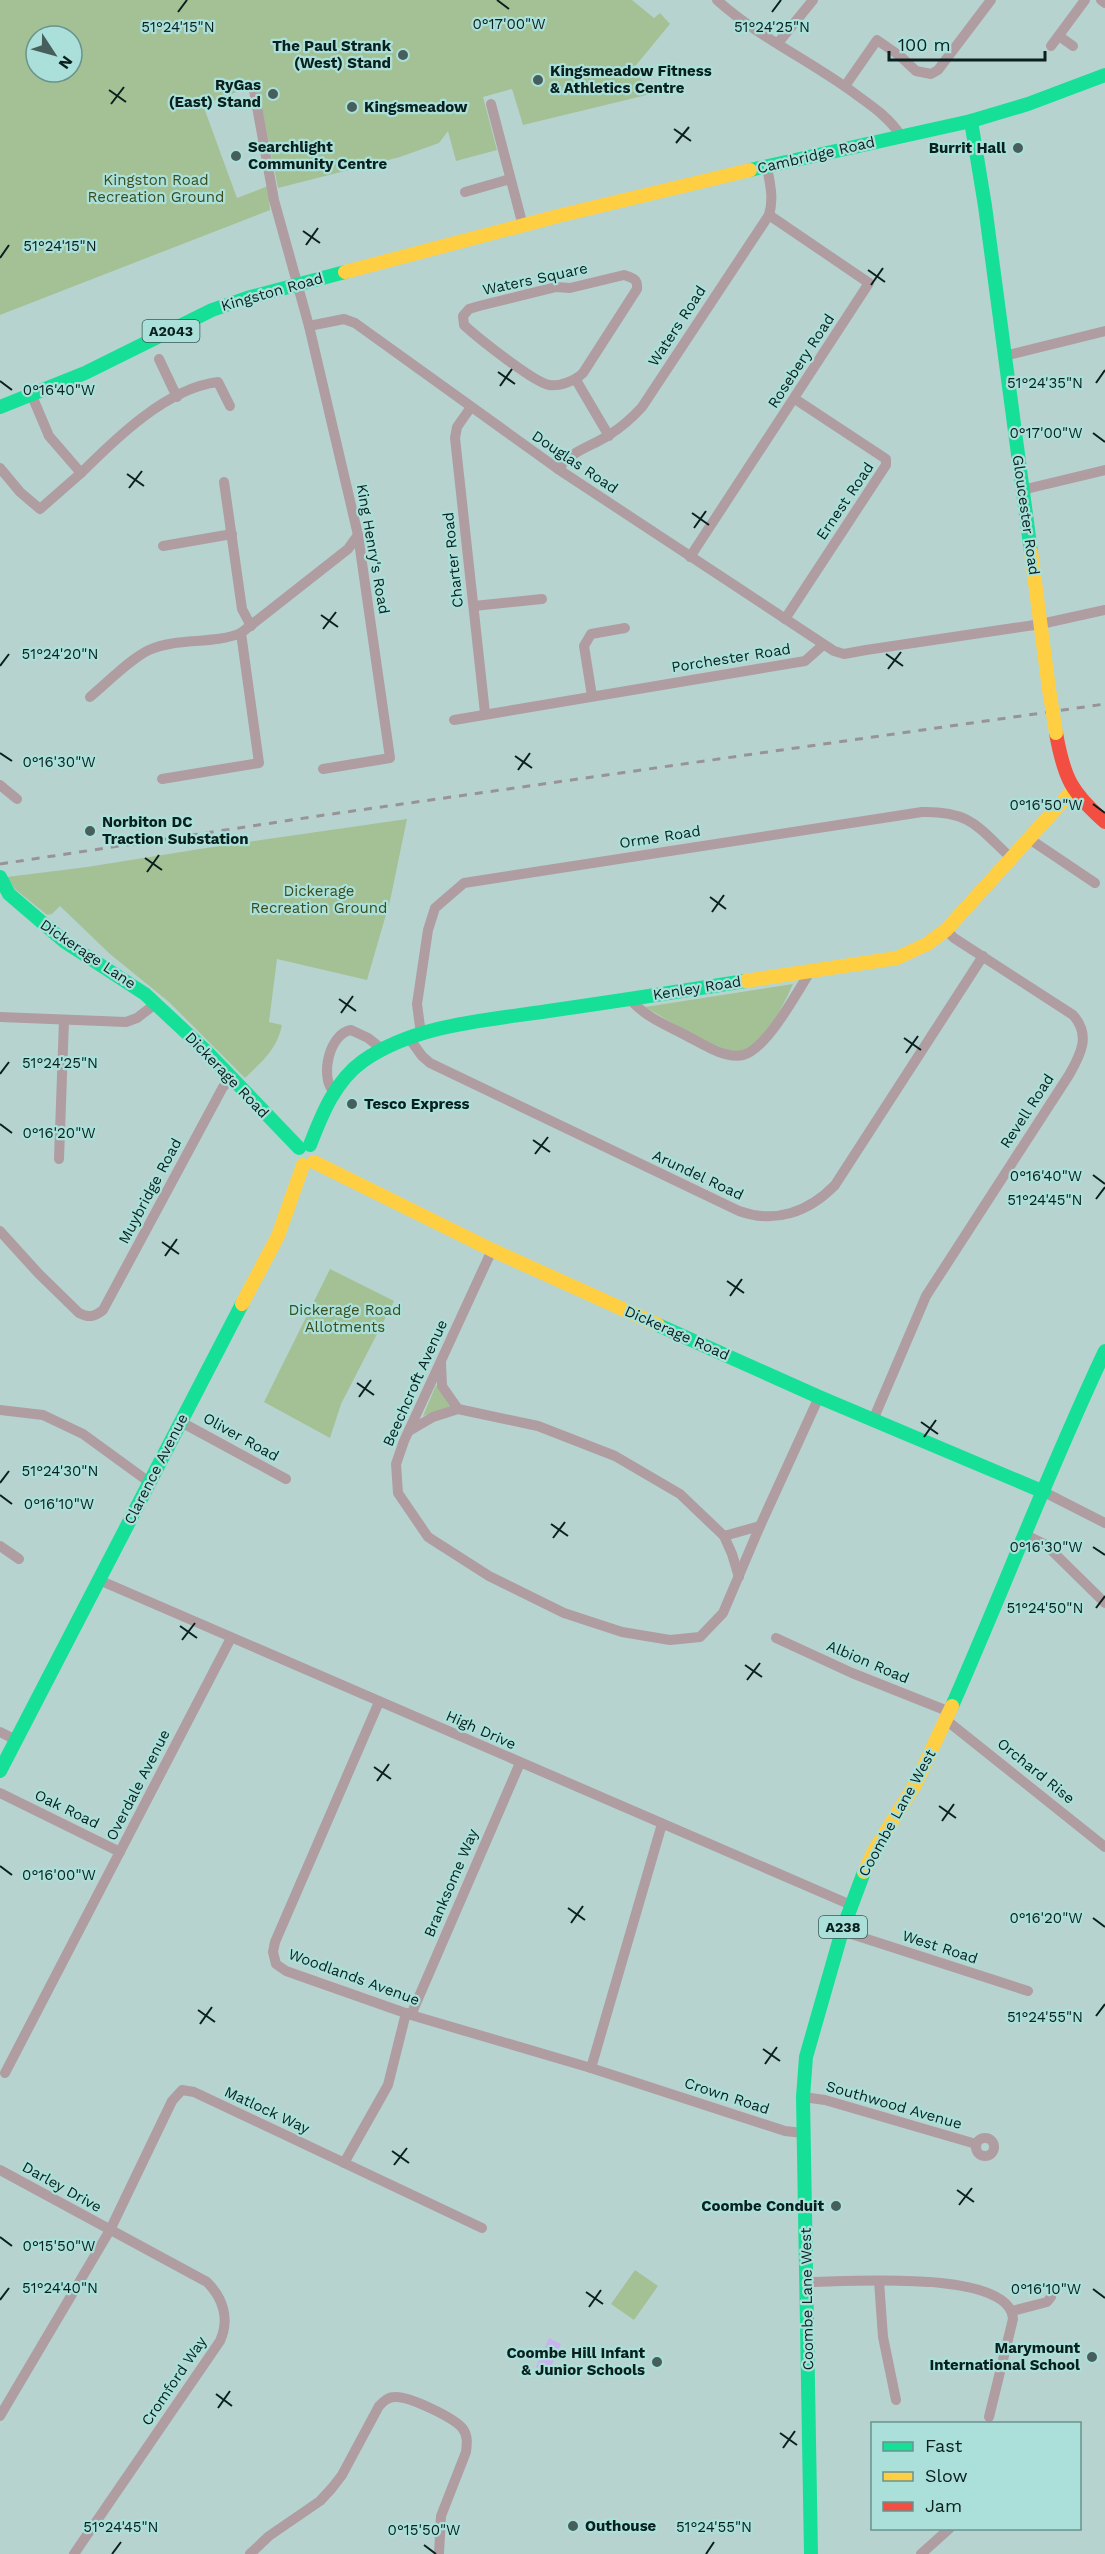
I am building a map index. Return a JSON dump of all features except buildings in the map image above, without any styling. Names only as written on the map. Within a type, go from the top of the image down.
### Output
[{"type":"street","points":[[717,0],[754,29],[845,86],[893,123],[902,136]]},
{"type":"street","points":[[778,43],[813,0]]},
{"type":"street","points":[[845,86],[878,40],[916,71],[931,74],[938,70],[991,0]]},
{"type":"street","points":[[1051,46],[1085,0]]},
{"type":"street","points":[[1101,0],[1105,3]]},
{"type":"street","points":[[1059,36],[1073,46]]},
{"type":"street","name":"Cambridge Road","points":[[523,225],[971,121],[1028,104],[1105,75]]},
{"type":"street","name":"King Henry's Road","points":[[253,85],[274,200],[309,326],[358,535],[390,758],[323,769]]},
{"type":"street","points":[[491,104],[523,225]]},
{"type":"street","name":"Gloucester Road","points":[[971,121],[1049,690],[1060,755],[1072,791],[1105,822]]},
{"type":"street","points":[[767,167],[772,205],[769,215]]},
{"type":"street","points":[[465,192],[510,179]]},
{"type":"street","name":"Rosebery Road","points":[[690,557],[869,283],[769,215]]},
{"type":"street","name":"Waters Road","points":[[558,469],[575,452],[609,436],[632,419],[642,407],[769,215]]},
{"type":"street","name":"Kingston Road","points":[[0,407],[99,367],[212,310],[298,284],[523,225]]},
{"type":"street","name":"Waters Square","points":[[624,275],[634,278],[638,283],[637,289],[583,373],[576,380],[549,385],[531,375],[474,335],[464,325],[464,316],[469,309],[556,287],[570,288],[624,275]]},
{"type":"street","name":"Douglas Road","points":[[309,326],[344,319],[355,323],[558,469],[824,645]]},
{"type":"street","points":[[1004,356],[1105,331]]},
{"type":"street","points":[[159,360],[177,397]]},
{"type":"street","points":[[576,380],[609,436]]},
{"type":"street","points":[[0,468],[20,492],[40,509],[105,449],[150,412],[177,397],[218,382],[230,406]]},
{"type":"street","points":[[32,396],[49,436],[81,473]]},
{"type":"street","name":"Ernest Road","points":[[785,619],[886,465],[886,459],[795,399]]},
{"type":"street","name":"Charter Road","points":[[471,407],[457,427],[455,438],[485,713]]},
{"type":"street","points":[[1022,490],[1105,471]]},
{"type":"street","points":[[224,482],[243,609],[251,626]]},
{"type":"street","points":[[163,546],[232,534]]},
{"type":"street","points":[[90,698],[147,650],[159,646],[227,639],[241,633],[348,549],[358,535]]},
{"type":"street","points":[[474,606],[542,599]]},
{"type":"street","points":[[824,645],[844,654],[1041,624],[1105,610]]},
{"type":"street","points":[[592,696],[584,646],[587,639],[591,634],[625,628]]},
{"type":"street","points":[[162,779],[259,764],[241,633]]},
{"type":"street","name":"Porchester Road","points":[[454,720],[805,661],[824,645]]},
{"type":"street","points":[[0,785],[17,800]]},
{"type":"street","name":"Kenley Road","points":[[304,1147],[333,1091],[353,1068],[382,1049],[415,1036],[453,1026],[897,958],[927,944],[946,930],[1072,791]]},
{"type":"street","name":"Orme Road","points":[[415,1036],[422,966],[435,908],[464,883],[922,812],[947,811],[963,816],[1010,857]]},
{"type":"street","points":[[1028,838],[1095,883]]},
{"type":"street","name":"Dickerage Lane","points":[[2,882],[16,901],[65,942],[137,988],[154,1005]]},
{"type":"street","name":"Revell Road","points":[[873,1420],[926,1296],[1081,1054],[1084,1041],[1080,1022],[1073,1015],[946,930]]},
{"type":"street","name":"Arundel Road","points":[[415,1036],[430,1063],[739,1211],[765,1217],[778,1216],[813,1203],[835,1185],[983,956]]},
{"type":"street","points":[[630,999],[641,1012],[707,1046],[727,1054],[743,1055],[760,1044],[811,970]]},
{"type":"street","points":[[0,1017],[126,1022],[137,1018],[154,1005]]},
{"type":"street","name":"Dickerage Road","points":[[154,1005],[194,1039],[231,1079],[304,1147]]},
{"type":"street","points":[[59,1159],[64,1020]]},
{"type":"street","points":[[333,1091],[327,1084],[327,1074],[333,1045],[341,1034],[351,1030],[368,1038],[382,1049]]},
{"type":"street","name":"Muybridge Road","points":[[39,1274],[79,1312],[86,1316],[94,1316],[103,1311],[223,1087],[231,1079]]},
{"type":"street","points":[[304,1147],[317,1153],[309,1164]]},
{"type":"street","name":"Dickerage Road","points":[[309,1164],[492,1250],[819,1396],[1044,1492]]},
{"type":"street","name":"Clarence Avenue","points":[[0,1770],[284,1224],[309,1164]]},
{"type":"street","points":[[0,1231],[39,1274]]},
{"type":"street","points":[[0,1241],[39,1274]]},
{"type":"street","name":"Beechcroft Avenue","points":[[492,1250],[441,1359],[396,1464],[398,1493],[428,1537],[489,1576],[564,1613],[622,1632],[670,1640],[700,1636],[723,1613],[819,1396]]},
{"type":"street","name":"Coombe Lane West","points":[[811,2554],[803,2133],[806,2057],[851,1905],[874,1851],[905,1802],[948,1716],[1026,1535],[1082,1397],[1105,1352]]},
{"type":"street","points":[[441,1359],[442,1386],[458,1409]]},
{"type":"street","points":[[410,1431],[433,1416],[458,1409],[538,1426],[615,1456],[680,1494],[724,1536],[739,1577]]},
{"type":"street","points":[[0,1410],[43,1415],[83,1434],[149,1482]]},
{"type":"street","name":"Oliver Road","points":[[181,1422],[286,1479]]},
{"type":"street","points":[[1044,1492],[1105,1523]]},
{"type":"street","points":[[724,1536],[760,1526]]},
{"type":"street","points":[[1026,1535],[1046,1545],[1105,1603]]},
{"type":"street","points":[[0,1546],[20,1559]]},
{"type":"street","name":"High Drive","points":[[99,1580],[851,1905]]},
{"type":"street","name":"Overdale Avenue","points":[[5,2073],[231,1638]]},
{"type":"street","name":"Albion Road","points":[[776,1638],[948,1716]]},
{"type":"street","name":"Woodlands Avenue","points":[[380,1702],[275,1942],[273,1952],[276,1964],[286,1971],[409,2014],[642,2084]]},
{"type":"street","name":"Orchard Rise","points":[[948,1716],[1105,1847]]},
{"type":"street","points":[[0,1732],[16,1740]]},
{"type":"street","name":"Branksome Way","points":[[344,2163],[388,2085],[409,2014],[520,1763]]},
{"type":"street","name":"Oak Road","points":[[0,1793],[120,1852]]},
{"type":"street","points":[[591,2068],[662,1824]]},
{"type":"street","name":"West Road","points":[[842,1931],[1028,1992]]},
{"type":"street","name":"Crown Road","points":[[642,2084],[785,2131],[803,2133]]},
{"type":"street","name":"Matlock Way","points":[[110,2230],[172,2101],[182,2090],[194,2092],[482,2228]]},
{"type":"street","name":"Southwood Avenue","points":[[803,2097],[825,2100],[976,2144]]},
{"type":"street","name":"Darley Drive","points":[[0,2170],[110,2230]]},
{"type":"street","points":[[0,2416],[110,2230]]},
{"type":"street","name":"Cromford Way","points":[[74,2554],[225,2330],[222,2301],[207,2282],[110,2230]]},
{"type":"street","points":[[879,2281],[883,2337],[897,2400]]},
{"type":"street","points":[[807,2283],[926,2281],[989,2292],[999,2296],[1012,2311],[1012,2327],[989,2416]]},
{"type":"street","points":[[1012,2311],[1047,2302],[1051,2297]]},
{"type":"street","points":[[250,2554],[269,2536],[320,2500],[332,2488],[342,2475],[384,2400],[393,2397],[403,2397],[433,2410],[462,2427],[467,2443],[441,2516],[439,2554]]},
{"type":"street","points":[[921,2554],[949,2530]]},
{"type":"green space","name":"Kingston Road Recreation Ground","points":[[0,0],[632,0],[654,18],[660,13],[670,24],[632,70],[655,93],[523,125],[512,89],[483,97],[497,150],[456,161],[448,131],[439,143],[400,157],[278,188],[257,84],[203,105],[237,198],[268,186],[270,210],[0,315]]},
{"type":"green space","name":"Dickerage Recreation Ground","points":[[407,819],[390,901],[367,980],[277,959],[269,1022],[282,1025],[272,1048],[245,1078],[169,1002],[110,954],[60,906],[52,914],[47,915],[15,889],[7,877],[87,867]]},
{"type":"green space","points":[[793,984],[765,1033],[749,1048],[741,1051],[720,1047],[645,1007]]},
{"type":"green space","name":"Dickerage Road Allotments","points":[[330,1269],[394,1301],[341,1404],[330,1438],[264,1402]]},
{"type":"green space","points":[[436,1385],[451,1407],[423,1416]]},
{"type":"green space","points":[[635,2270],[658,2286],[634,2320],[611,2304]]},
{"type":"shaded area","points":[[549,2338],[561,2344],[548,2373],[536,2367]]},
{"type":"railway","points":[[0,864],[318,816],[1105,704]]},
{"type":"traffic: fast","points":[[750,170],[971,121],[1028,104],[1105,75]]},
{"type":"traffic: fast","points":[[971,121],[985,206],[1031,552]]},
{"type":"traffic: fast","points":[[0,407],[85,373],[212,310],[247,298],[345,272]]},
{"type":"traffic: fast","points":[[0,877],[9,894],[65,942],[145,994],[206,1051],[299,1148]]},
{"type":"traffic: fast","points":[[310,1145],[330,1099],[353,1069],[384,1048],[407,1038],[456,1025],[745,981]]},
{"type":"traffic: fast","points":[[0,1771],[242,1304]]},
{"type":"traffic: fast","points":[[658,1325],[819,1397],[1044,1492]]},
{"type":"traffic: fast","points":[[952,1706],[1065,1439],[1105,1351]]},
{"type":"traffic: fast","points":[[811,2554],[803,2097],[806,2057],[842,1931],[864,1872]]},
{"type":"traffic: slow","points":[[345,272],[558,216],[750,170]]},
{"type":"traffic: slow","points":[[1031,552],[1049,689]]},
{"type":"traffic: slow","points":[[1049,689],[1056,733]]},
{"type":"traffic: slow","points":[[745,981],[897,958],[927,944],[946,930],[1072,791]]},
{"type":"traffic: slow","points":[[314,1162],[492,1250],[658,1325]]},
{"type":"traffic: slow","points":[[242,1304],[278,1236],[303,1165]]},
{"type":"traffic: slow","points":[[864,1872],[874,1851],[916,1783],[952,1706]]},
{"type":"traffic: jam","points":[[1056,733],[1062,762],[1071,783],[1084,802],[1105,822]]},
{"type":"place","name":"The Paul Strank (West) Stand","points":[[403,55]]},
{"type":"place","name":"Kingsmeadow Fitness & Athletics Centre","points":[[538,80]]},
{"type":"place","name":"RyGas (East) Stand","points":[[273,94]]},
{"type":"place","name":"Kingsmeadow","points":[[352,107]]},
{"type":"place","name":"Burrit Hall","points":[[1018,148]]},
{"type":"place","name":"Searchlight Community Centre","points":[[236,156]]},
{"type":"place","name":"Norbiton DC Traction Substation","points":[[90,831]]},
{"type":"place","name":"Tesco Express","points":[[352,1104]]},
{"type":"place","name":"Coombe Conduit","points":[[836,2206]]},
{"type":"place","name":"Marymount International School","points":[[1092,2357]]},
{"type":"place","name":"Coombe Hill Infant & Junior Schools","points":[[657,2362]]},
{"type":"place","name":"Outhouse","points":[[573,2526]]}]
